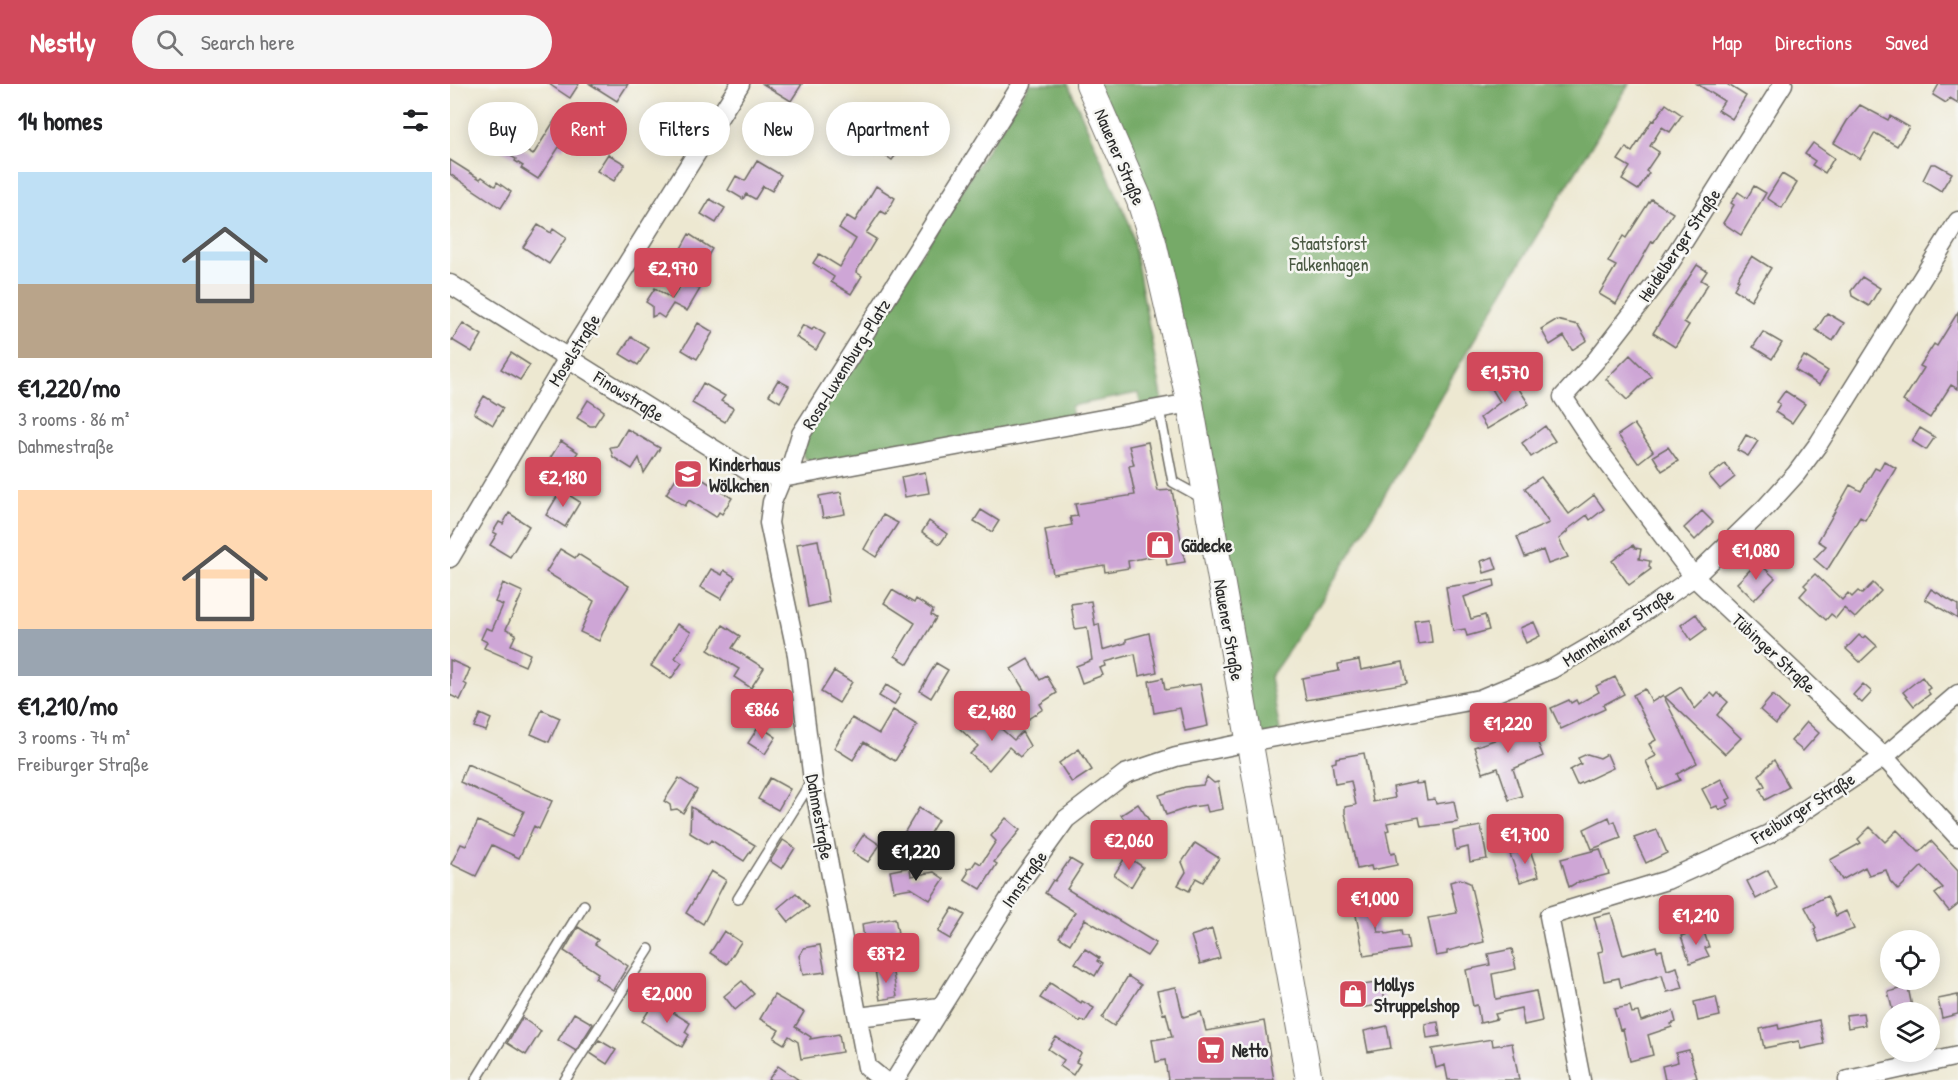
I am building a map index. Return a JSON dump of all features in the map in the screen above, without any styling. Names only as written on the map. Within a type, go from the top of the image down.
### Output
[{"type":"main road","name":"Nauener Straße","points":[[1089,84],[1140,201],[1153,242],[1190,403],[1310,1080]]},
{"type":"street","name":"Moselstraße","points":[[450,558],[568,358],[740,84]]},
{"type":"street","name":"Rosa-Luxemburg-Platz","points":[[782,478],[792,463],[801,434],[1022,84]]},
{"type":"street","name":"Heidelberger Straße","points":[[1563,397],[1597,359],[1663,274],[1783,84]]},
{"type":"street","name":"Mannheimer Straße","points":[[1249,742],[1480,699],[1552,669],[1612,634],[1694,577],[1797,474],[1820,443],[1958,222]]},
{"type":"street","name":"Finowstraße","points":[[450,284],[750,472],[782,478]]},
{"type":"street","name":"Tübinger Straße","points":[[1563,397],[1596,447],[1694,577],[1884,757],[1958,837]]},
{"type":"street","points":[[782,478],[1190,403]]},
{"type":"street","name":"Dahmestraße","points":[[782,478],[772,502],[769,523],[797,655],[813,780],[867,1067],[882,1080]]},
{"type":"street","name":"Freiburger Straße","points":[[1581,1080],[1549,916],[1667,880],[1769,834],[1884,757],[1958,694]]},
{"type":"street","name":"Innstraße","points":[[895,1080],[1014,891],[1066,819],[1125,774],[1176,757],[1249,742]]},
{"type":"street","points":[[858,1017],[940,1007]]},
{"type":"street","points":[[1848,1080],[1958,1056]]},
{"type":"lane","points":[[1159,409],[1173,482],[1207,501]]},
{"type":"lane","points":[[738,898],[813,780]]},
{"type":"lane","points":[[476,1080],[584,905]]},
{"type":"lane","points":[[565,1080],[649,949]]},
{"type":"green space","points":[[1029,84],[1068,84],[1130,225],[1163,402],[1141,406],[1138,393],[1071,406],[1073,418],[818,464],[804,458],[800,444]]},
{"type":"green space","name":"Staatsforst Falkenhagen","points":[[1089,84],[1629,84],[1465,355],[1360,538],[1317,609],[1270,677],[1281,736],[1249,742],[1153,242]]},
{"type":"building","points":[[549,84],[579,84],[570,98]]},
{"type":"building","points":[[590,84],[628,84],[617,101]]},
{"type":"building","points":[[763,84],[802,84],[791,101]]},
{"type":"building","points":[[1697,84],[1727,84],[1746,96],[1732,119],[1718,110],[1724,101]]},
{"type":"building","points":[[1939,84],[1958,84],[1958,103],[1950,98],[1946,103],[1933,95]]},
{"type":"building","points":[[1666,104],[1682,115],[1670,132],[1662,127],[1650,146],[1659,152],[1646,171],[1649,173],[1638,190],[1622,180],[1630,167],[1618,160],[1626,148],[1632,152],[1652,120],[1654,121]]},
{"type":"building","points":[[1860,105],[1888,120],[1890,116],[1909,127],[1897,146],[1875,133],[1860,159],[1834,143]]},
{"type":"building","points":[[550,128],[550,156],[553,156],[538,179],[521,168],[523,166],[511,156],[538,156],[538,147]]},
{"type":"building","points":[[1813,143],[1834,158],[1825,173],[1812,165],[1815,161],[1805,154]]},
{"type":"building","points":[[607,156],[611,156],[625,164],[614,181],[597,171]]},
{"type":"building","points":[[450,160],[480,179],[482,177],[495,186],[497,182],[511,192],[501,208],[450,174]]},
{"type":"building","points":[[757,161],[781,175],[772,191],[763,186],[755,199],[746,194],[743,199],[728,190],[736,176],[745,181]]},
{"type":"building","points":[[1931,164],[1936,164],[1952,173],[1941,191],[1923,180]]},
{"type":"building","points":[[1782,174],[1797,183],[1782,208],[1767,198]]},
{"type":"building","points":[[876,186],[895,198],[886,214],[881,211],[866,233],[876,239],[856,272],[862,276],[851,294],[831,282],[834,277],[813,263],[819,254],[840,267],[856,239],[839,228],[847,216],[855,221]]},
{"type":"building","points":[[1754,186],[1766,193],[1741,235],[1723,223],[1734,205],[1731,203],[1738,192],[1747,198]]},
{"type":"building","points":[[710,199],[725,208],[716,223],[701,214]]},
{"type":"building","points":[[1651,199],[1673,213],[1654,242],[1652,241],[1616,304],[1599,294],[1616,266],[1608,262],[1623,236],[1626,238]]},
{"type":"building","points":[[538,225],[551,233],[553,229],[566,238],[549,264],[523,247]]},
{"type":"building","points":[[689,234],[712,249],[699,271],[683,260],[685,256],[679,252]]},
{"type":"building","points":[[1752,256],[1771,268],[1751,300],[1734,289],[1739,280],[1737,279]]},
{"type":"building","points":[[1697,265],[1707,271],[1701,280],[1708,284],[1684,322],[1689,325],[1675,347],[1653,333]]},
{"type":"building","points":[[1862,277],[1880,288],[1869,306],[1852,296],[1851,291]]},
{"type":"building","points":[[685,279],[700,289],[687,311],[673,304],[664,318],[658,314],[652,317],[652,306],[646,302],[655,288],[672,299]]},
{"type":"building","points":[[1958,312],[1958,389],[1951,385],[1930,418],[1903,401],[1924,368],[1920,366],[1934,344],[1937,346]]},
{"type":"building","points":[[1827,313],[1844,323],[1833,341],[1816,330]]},
{"type":"building","points":[[1556,320],[1578,325],[1587,340],[1572,350],[1564,336],[1550,345],[1541,329]]},
{"type":"building","points":[[463,323],[482,335],[472,352],[452,340]]},
{"type":"building","points":[[698,323],[713,332],[697,359],[682,350]]},
{"type":"building","points":[[803,325],[812,330],[814,327],[825,334],[816,350],[796,337]]},
{"type":"building","points":[[1763,332],[1782,343],[1772,359],[1753,347]]},
{"type":"building","points":[[631,337],[649,348],[638,365],[620,354]]},
{"type":"building","points":[[511,353],[530,365],[520,380],[501,369]]},
{"type":"building","points":[[1630,355],[1651,376],[1627,400],[1606,379]]},
{"type":"building","points":[[1804,356],[1828,371],[1819,385],[1795,370]]},
{"type":"building","points":[[1511,377],[1529,404],[1487,429],[1480,418],[1500,402],[1492,389]]},
{"type":"building","points":[[778,380],[789,386],[780,402],[769,395]]},
{"type":"building","points":[[703,383],[725,396],[721,401],[733,408],[725,422],[692,403]]},
{"type":"building","points":[[1785,391],[1805,404],[1792,423],[1775,412],[1780,404],[1777,402]]},
{"type":"building","points":[[484,396],[503,408],[493,425],[474,413]]},
{"type":"building","points":[[588,400],[604,411],[594,426],[577,418]]},
{"type":"building","points":[[1634,424],[1653,451],[1638,463],[1618,435]]},
{"type":"building","points":[[1545,426],[1555,441],[1531,457],[1522,443]]},
{"type":"building","points":[[1920,428],[1935,437],[1926,450],[1912,441]]},
{"type":"building","points":[[627,429],[660,448],[644,473],[639,458],[632,469],[613,457],[610,447],[617,446]]},
{"type":"building","points":[[1746,435],[1758,441],[1748,456],[1737,450]]},
{"type":"building","points":[[561,441],[578,452],[566,471],[549,460]]},
{"type":"building","points":[[1148,442],[1158,491],[1172,490],[1185,562],[1167,565],[1165,554],[1128,561],[1129,568],[1105,572],[1104,565],[1053,574],[1045,530],[1072,525],[1070,517],[1078,516],[1075,504],[1135,495],[1129,466],[1134,465],[1129,446]]},
{"type":"building","points":[[1668,447],[1678,461],[1662,471],[1653,456]]},
{"type":"building","points":[[1884,461],[1896,468],[1865,520],[1860,517],[1827,570],[1814,559],[1826,546],[1818,541],[1850,485],[1861,491],[1875,468],[1879,470]]},
{"type":"building","points":[[1725,464],[1735,477],[1720,489],[1709,476]]},
{"type":"building","points":[[683,467],[732,498],[722,514],[719,512],[716,517],[689,500],[685,506],[666,494]]},
{"type":"building","points":[[925,472],[929,493],[905,497],[901,477]]},
{"type":"building","points":[[1541,477],[1569,514],[1594,495],[1604,509],[1590,520],[1587,515],[1567,530],[1559,539],[1568,557],[1548,564],[1543,550],[1525,557],[1517,537],[1549,523],[1525,488]]},
{"type":"building","points":[[561,490],[580,502],[565,527],[546,515]]},
{"type":"building","points":[[841,492],[845,514],[823,518],[819,496]]},
{"type":"building","points":[[981,510],[999,521],[992,532],[974,521]]},
{"type":"building","points":[[1702,511],[1713,522],[1695,540],[1684,528]]},
{"type":"building","points":[[509,513],[529,526],[510,557],[490,545],[497,534],[493,532],[499,522],[503,524]]},
{"type":"building","points":[[883,515],[898,523],[876,557],[864,549]]},
{"type":"building","points":[[929,521],[947,534],[940,544],[922,532]]},
{"type":"building","points":[[818,540],[829,602],[808,607],[797,544]]},
{"type":"building","points":[[1633,545],[1641,549],[1639,559],[1650,561],[1651,569],[1629,585],[1612,561]]},
{"type":"building","points":[[560,549],[575,558],[578,554],[629,586],[611,614],[599,641],[580,632],[594,601],[546,572]]},
{"type":"building","points":[[1493,557],[1497,569],[1484,573],[1481,561]]},
{"type":"building","points":[[1758,562],[1775,578],[1754,600],[1737,583]]},
{"type":"building","points":[[711,569],[722,575],[724,570],[735,577],[721,599],[700,587]]},
{"type":"building","points":[[1815,574],[1842,600],[1848,593],[1852,597],[1858,591],[1862,594],[1873,583],[1881,591],[1855,618],[1844,608],[1836,618],[1831,614],[1826,620],[1800,596],[1807,588],[1804,585]]},
{"type":"building","points":[[1494,580],[1495,586],[1464,597],[1471,619],[1485,615],[1489,630],[1467,636],[1465,629],[1453,631],[1446,587]]},
{"type":"building","points":[[503,583],[523,592],[506,629],[516,634],[511,645],[530,654],[525,666],[484,648],[487,642],[481,639],[486,628],[492,630],[503,605],[495,602]]},
{"type":"building","points":[[1931,589],[1958,605],[1958,619],[1925,599]]},
{"type":"building","points":[[892,590],[914,603],[916,599],[933,610],[931,615],[936,618],[908,664],[895,656],[915,623],[884,603]]},
{"type":"building","points":[[1091,601],[1095,625],[1099,624],[1103,650],[1126,643],[1126,639],[1149,633],[1157,672],[1139,676],[1135,654],[1105,662],[1106,666],[1100,668],[1103,675],[1082,683],[1076,666],[1092,660],[1087,627],[1075,629],[1071,604]]},
{"type":"building","points":[[1696,614],[1706,629],[1691,640],[1681,625]]},
{"type":"building","points":[[1429,618],[1432,642],[1418,644],[1414,620]]},
{"type":"building","points":[[1534,622],[1540,636],[1526,643],[1520,628]]},
{"type":"building","points":[[677,624],[691,632],[675,658],[682,663],[671,679],[651,666]]},
{"type":"building","points":[[723,625],[740,636],[732,648],[764,668],[751,688],[734,677],[739,669],[708,650]]},
{"type":"building","points":[[1859,635],[1862,638],[1866,636],[1877,646],[1860,662],[1846,649]]},
{"type":"building","points":[[1028,659],[1040,680],[1047,676],[1057,693],[1040,704],[1043,709],[1028,719],[1016,699],[1026,693],[1011,669]]},
{"type":"building","points":[[450,660],[470,669],[464,683],[467,685],[460,700],[450,695]]},
{"type":"building","points":[[1359,660],[1361,670],[1403,662],[1407,683],[1306,700],[1302,678],[1339,671],[1338,664]]},
{"type":"building","points":[[936,663],[948,670],[931,698],[920,691]]},
{"type":"building","points":[[834,671],[852,682],[839,703],[821,692]]},
{"type":"building","points":[[1615,677],[1624,694],[1603,705],[1605,709],[1561,729],[1551,708],[1569,700],[1571,703],[1576,700],[1578,704],[1599,692],[1596,686]]},
{"type":"building","points":[[1922,677],[1930,688],[1927,690],[1930,694],[1914,706],[1903,692]]},
{"type":"building","points":[[1163,678],[1165,690],[1200,684],[1208,726],[1185,731],[1180,708],[1154,713],[1149,681]]},
{"type":"building","points":[[1863,684],[1872,692],[1862,703],[1853,695]]},
{"type":"building","points":[[886,685],[901,694],[894,705],[879,696]]},
{"type":"building","points":[[1681,687],[1695,709],[1711,693],[1715,697],[1718,693],[1728,702],[1717,715],[1741,738],[1725,754],[1665,697]]},
{"type":"building","points":[[1645,689],[1652,702],[1663,695],[1697,763],[1677,774],[1680,780],[1658,789],[1646,761],[1656,756],[1649,744],[1656,740],[1633,695]]},
{"type":"building","points":[[1773,695],[1788,709],[1776,724],[1760,710]]},
{"type":"building","points":[[542,710],[560,718],[549,742],[531,734]]},
{"type":"building","points":[[893,710],[917,725],[895,761],[864,742],[853,760],[834,748],[852,718],[879,734]]},
{"type":"building","points":[[1510,713],[1520,739],[1534,733],[1543,756],[1513,769],[1522,796],[1509,800],[1498,768],[1483,773],[1474,747],[1503,737],[1496,718]]},
{"type":"building","points":[[480,714],[491,719],[486,731],[474,727]]},
{"type":"building","points":[[971,714],[990,732],[997,725],[1014,740],[1022,732],[1030,746],[1020,757],[1009,747],[989,770],[970,754],[978,746],[958,727]]},
{"type":"building","points":[[1807,722],[1819,733],[1803,751],[1791,741]]},
{"type":"building","points":[[759,726],[776,737],[765,754],[748,743]]},
{"type":"building","points":[[1079,749],[1092,770],[1072,783],[1059,763]]},
{"type":"building","points":[[1364,753],[1373,802],[1395,798],[1393,787],[1416,782],[1416,784],[1424,783],[1427,800],[1435,799],[1436,804],[1454,801],[1458,822],[1421,827],[1419,817],[1387,823],[1389,830],[1386,831],[1391,854],[1395,853],[1397,865],[1372,870],[1371,866],[1357,869],[1345,813],[1345,807],[1356,805],[1351,781],[1335,784],[1332,763],[1336,762],[1336,758]]},
{"type":"building","points":[[1587,754],[1600,758],[1607,754],[1613,768],[1577,785],[1570,770],[1581,764],[1578,758]]},
{"type":"building","points":[[1774,760],[1789,787],[1765,800],[1760,789],[1765,786],[1759,775]]},
{"type":"building","points":[[467,764],[552,801],[539,829],[534,826],[519,858],[492,845],[476,876],[451,864],[461,844],[466,846],[478,821],[512,837],[524,811],[460,782]]},
{"type":"building","points":[[1207,777],[1214,783],[1218,782],[1223,809],[1208,812],[1206,805],[1166,815],[1159,795],[1185,787],[1203,785]]},
{"type":"building","points":[[679,778],[697,790],[683,813],[677,809],[671,810],[670,805],[664,801]]},
{"type":"building","points":[[770,778],[790,789],[778,810],[758,799]]},
{"type":"building","points":[[1721,779],[1731,798],[1727,800],[1729,805],[1719,810],[1717,806],[1712,808],[1702,789]]},
{"type":"building","points":[[1138,804],[1149,820],[1133,832],[1121,815]]},
{"type":"building","points":[[691,807],[755,845],[744,861],[711,840],[708,844],[690,833]]},
{"type":"building","points":[[919,808],[938,820],[922,846],[904,833]]},
{"type":"building","points":[[1609,817],[1611,823],[1615,821],[1621,838],[1592,849],[1584,829]]},
{"type":"building","points":[[1006,818],[1020,830],[994,862],[997,864],[981,889],[964,879],[968,873],[967,868],[972,867],[976,861],[981,864],[996,841],[991,836]]},
{"type":"building","points":[[1481,826],[1487,859],[1470,862],[1468,847],[1456,850],[1453,831]]},
{"type":"building","points":[[1870,827],[1885,842],[1897,830],[1919,852],[1931,841],[1958,870],[1958,904],[1949,911],[1935,894],[1943,888],[1922,866],[1898,890],[1890,881],[1886,870],[1869,875],[1865,867],[1842,880],[1830,860],[1861,843],[1858,839]]},
{"type":"building","points":[[1657,830],[1667,853],[1646,863],[1634,838]]},
{"type":"building","points":[[864,834],[880,845],[868,862],[852,852]]},
{"type":"building","points":[[783,840],[795,848],[782,869],[770,861]]},
{"type":"building","points":[[1195,843],[1219,858],[1203,882],[1196,878],[1189,891],[1178,885],[1186,872],[1182,862]]},
{"type":"building","points":[[1529,847],[1539,876],[1520,882],[1510,854]]},
{"type":"building","points":[[1600,849],[1609,874],[1569,887],[1561,859]]},
{"type":"building","points":[[1126,856],[1143,867],[1131,887],[1114,875]]},
{"type":"building","points":[[1070,859],[1082,866],[1067,889],[1156,943],[1147,956],[1085,919],[1070,944],[1059,937],[1075,912],[1045,893]]},
{"type":"building","points":[[910,867],[911,876],[934,872],[944,879],[930,900],[911,888],[894,891],[890,871]]},
{"type":"building","points":[[1768,870],[1777,888],[1756,899],[1747,881]]},
{"type":"building","points":[[711,871],[726,880],[703,924],[686,913]]},
{"type":"building","points":[[1460,879],[1470,883],[1484,942],[1436,956],[1428,918],[1457,913],[1450,882]]},
{"type":"building","points":[[1371,891],[1378,932],[1386,934],[1401,931],[1402,936],[1407,936],[1409,949],[1364,956],[1352,895]]},
{"type":"building","points":[[796,893],[809,907],[789,922],[778,908]]},
{"type":"building","points":[[1827,896],[1836,916],[1846,911],[1854,929],[1819,942],[1814,929],[1816,928],[1805,907]]},
{"type":"building","points":[[953,908],[965,915],[950,939],[938,932]]},
{"type":"building","points":[[1611,913],[1623,955],[1656,946],[1657,951],[1662,950],[1667,970],[1677,967],[1683,988],[1667,992],[1662,975],[1621,987],[1619,978],[1604,981],[1598,952],[1603,951],[1594,917]]},
{"type":"building","points":[[895,918],[898,933],[864,939],[862,924]]},
{"type":"building","points":[[578,927],[598,940],[595,944],[628,966],[613,990],[595,978],[598,973],[564,951]]},
{"type":"building","points":[[1212,929],[1220,958],[1200,964],[1191,936]]},
{"type":"building","points":[[1703,929],[1709,947],[1705,948],[1709,956],[1690,963],[1681,936]]},
{"type":"building","points":[[724,931],[741,942],[727,964],[710,953]]},
{"type":"building","points":[[820,945],[825,972],[803,975],[799,956],[804,948]]},
{"type":"building","points":[[1085,949],[1099,958],[1097,961],[1102,964],[1095,976],[1075,963]]},
{"type":"building","points":[[1512,949],[1516,969],[1492,974],[1496,999],[1536,991],[1542,1021],[1524,1025],[1521,1008],[1495,1014],[1497,1019],[1480,1023],[1477,1005],[1473,1006],[1466,970],[1490,965],[1488,954]]},
{"type":"building","points":[[892,967],[897,997],[880,1000],[875,970]]},
{"type":"building","points":[[1128,976],[1141,985],[1114,1026],[1102,1018]]},
{"type":"building","points":[[742,981],[754,994],[735,1010],[724,996]]},
{"type":"building","points":[[1381,982],[1386,1004],[1360,1008],[1358,1000],[1347,1002],[1345,988]]},
{"type":"building","points":[[1050,983],[1081,1003],[1082,1001],[1094,1008],[1085,1022],[1081,1020],[1080,1022],[1040,998]]},
{"type":"building","name":"Netto","points":[[1176,987],[1183,1017],[1201,1012],[1206,1031],[1264,1021],[1274,1080],[1168,1080],[1165,1060],[1156,1062],[1152,1040],[1172,1037],[1157,991]]},
{"type":"building","points":[[1909,990],[1911,1002],[1890,1002],[1888,992]]},
{"type":"building","points":[[774,995],[804,1012],[795,1027],[811,1037],[810,1039],[839,1034],[842,1052],[801,1059],[798,1042],[789,1036],[784,1044],[774,1038],[779,1030],[760,1019]]},
{"type":"building","points":[[1958,995],[1958,1014],[1942,1018],[1938,999]]},
{"type":"building","points":[[1716,997],[1720,1016],[1698,1021],[1694,1002]]},
{"type":"building","points":[[655,1001],[690,1023],[685,1032],[689,1035],[682,1047],[642,1021]]},
{"type":"building","points":[[1630,1006],[1632,1013],[1638,1012],[1641,1021],[1673,1011],[1676,1022],[1671,1024],[1672,1027],[1648,1035],[1653,1055],[1630,1061],[1623,1029],[1620,1030],[1614,1009]]},
{"type":"building","points":[[574,1013],[593,1024],[576,1051],[558,1040]]},
{"type":"building","points":[[1863,1013],[1865,1025],[1848,1028],[1846,1015]]},
{"type":"building","points":[[522,1018],[541,1031],[526,1055],[507,1043]]},
{"type":"building","points":[[1819,1020],[1824,1044],[1801,1049],[1799,1041],[1764,1048],[1760,1029],[1778,1025],[1779,1029]]},
{"type":"building","points":[[1438,1022],[1440,1036],[1427,1038],[1425,1024]]},
{"type":"building","points":[[1387,1026],[1391,1048],[1368,1052],[1364,1031]]},
{"type":"building","points":[[1056,1037],[1081,1053],[1076,1062],[1080,1064],[1073,1075],[1060,1066],[1064,1060],[1048,1049]]},
{"type":"building","points":[[1492,1039],[1493,1046],[1512,1043],[1519,1080],[1448,1080],[1445,1065],[1436,1068],[1432,1049]]},
{"type":"building","points":[[599,1040],[616,1050],[607,1064],[590,1053]]},
{"type":"building","points":[[1689,1050],[1697,1078],[1665,1080],[1662,1066],[1678,1062],[1676,1053]]},
{"type":"building","points":[[778,1066],[799,1080],[768,1080]]},
{"type":"place","name":"Kinderhaus Wölkchen","points":[[688,474]]},
{"type":"place","name":"Gädecke","points":[[1160,545]]},
{"type":"place","name":"Mollys Struppelshop","points":[[1353,994]]},
{"type":"place","name":"Netto","points":[[1211,1050]]}]
